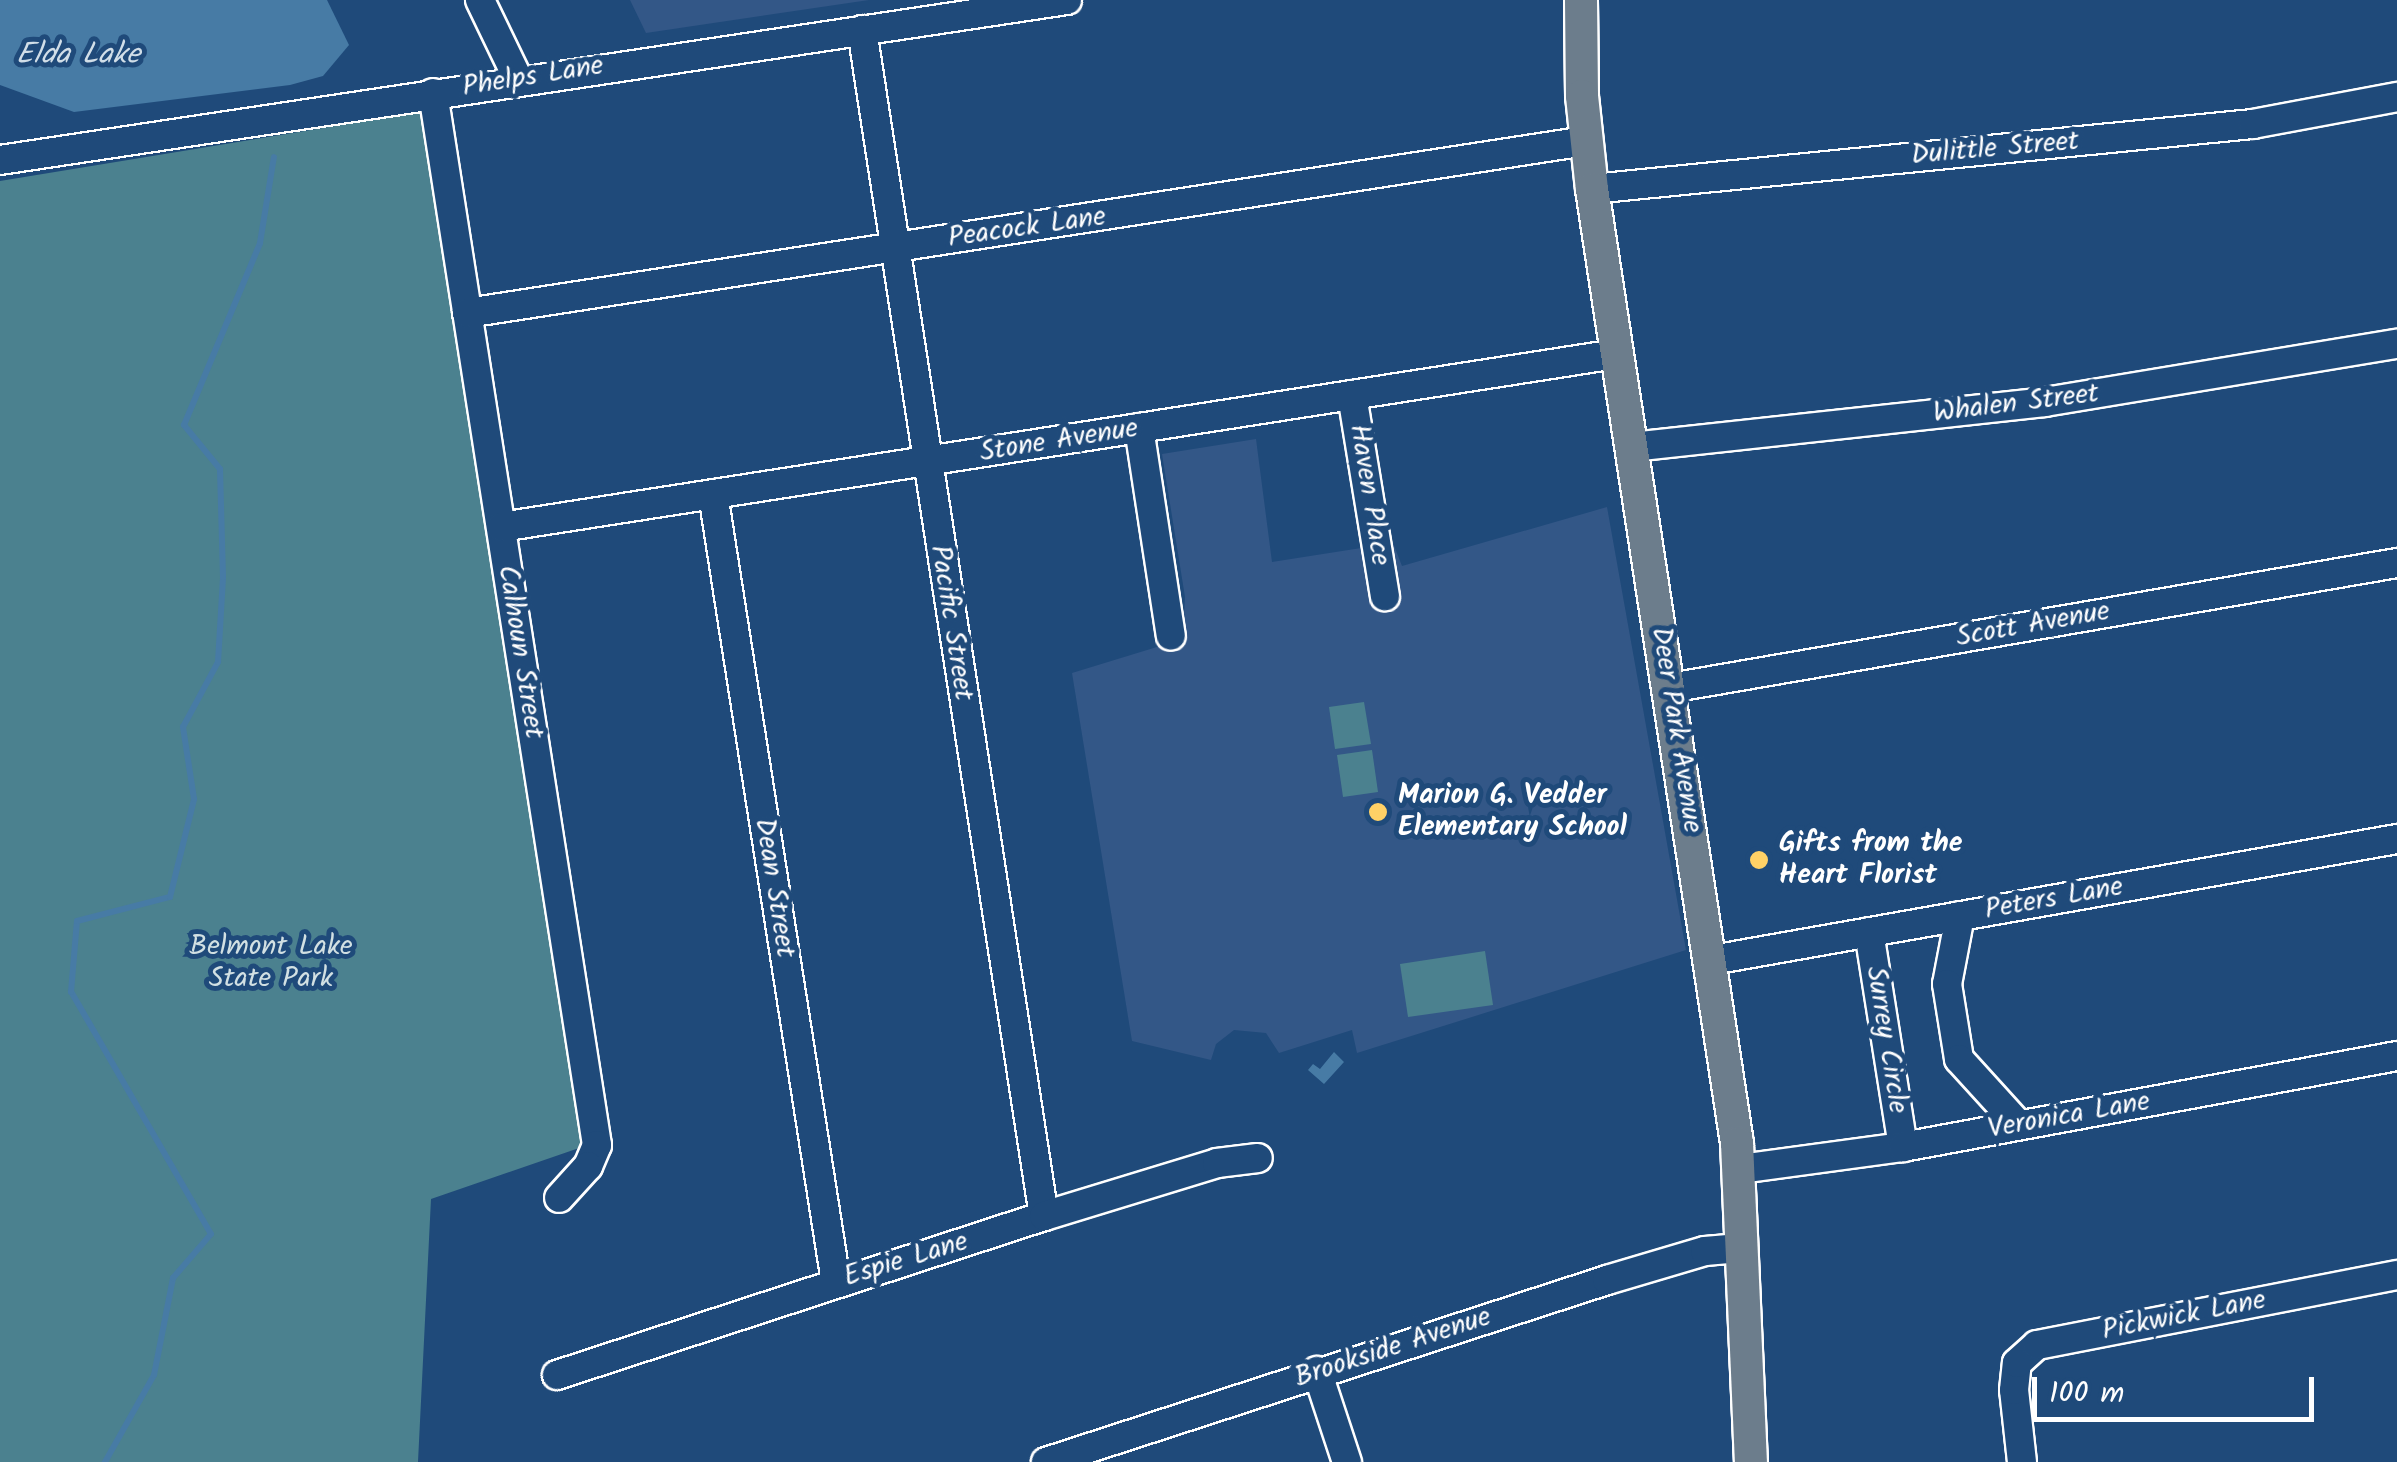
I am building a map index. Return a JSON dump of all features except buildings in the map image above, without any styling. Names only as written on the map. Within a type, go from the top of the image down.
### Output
[{"type":"main road","name":"Deer Park Avenue","points":[[1582,0],[1586,141],[1592,189],[1712,960],[1740,1169],[1750,1462]]},
{"type":"street","points":[[480,0],[518,79]]},
{"type":"street","name":"Phelps Lane","points":[[0,160],[518,79],[1067,0]]},
{"type":"street","name":"Pacific Street","points":[[862,30],[1044,1216]]},
{"type":"street","name":"Calhoun Street","points":[[433,93],[597,1145],[588,1166],[559,1198]]},
{"type":"street","name":"Dulittle Street","points":[[1592,189],[2253,124],[2397,97]]},
{"type":"street","name":"Peacock Lane","points":[[467,313],[1586,141]]},
{"type":"street","name":"Whalen Street","points":[[1632,447],[2045,402],[2397,344]]},
{"type":"street","name":"Stone Avenue","points":[[501,527],[1616,354]]},
{"type":"street","name":"Haven Place","points":[[1352,395],[1385,596]]},
{"type":"street","points":[[1139,428],[1171,636]]},
{"type":"street","name":"Dean Street","points":[[713,494],[836,1282]]},
{"type":"street","name":"Scott Avenue","points":[[1670,688],[2397,563]]},
{"type":"street","name":"Peters Lane","points":[[1712,960],[2397,838]]},
{"type":"street","points":[[1960,916],[1947,984],[1959,1059],[2019,1125]]},
{"type":"street","name":"Surrey Circle","points":[[1868,932],[1903,1147]]},
{"type":"street","name":"Veronica Lane","points":[[1740,1169],[1903,1147],[2397,1056]]},
{"type":"street","name":"Espie Lane","points":[[557,1376],[836,1282],[1217,1162],[1258,1158]]},
{"type":"street","name":"Brookside Avenue","points":[[1046,1462],[1082,1457],[1317,1372],[1705,1251],[1743,1248]]},
{"type":"street","name":"Pickwick Lane","points":[[2022,1462],[2014,1390],[2017,1364],[2036,1345],[2397,1274]]},
{"type":"street","points":[[1317,1372],[1346,1462]]},
{"type":"shaded area","points":[[630,0],[869,0],[646,33]]},
{"type":"shaded area","name":"Marion G. Vedder Elementary School","points":[[1256,439],[1272,562],[1393,543],[1402,566],[1607,507],[1686,950],[1357,1053],[1352,1030],[1279,1053],[1266,1033],[1234,1030],[1216,1044],[1211,1060],[1132,1041],[1072,673],[1183,639],[1185,597],[1162,454]]},
{"type":"green space","name":"Belmont Lake State Park","points":[[420,112],[582,1147],[431,1199],[418,1462],[0,1462],[0,181]]},
{"type":"green space","points":[[1364,702],[1371,744],[1335,749],[1329,707]]},
{"type":"green space","points":[[1372,750],[1378,792],[1343,797],[1337,755]]},
{"type":"green space","points":[[1485,951],[1493,1005],[1408,1017],[1400,964]]},
{"type":"water","name":"Elda Lake","points":[[0,0],[327,0],[349,45],[323,76],[290,85],[74,112],[0,85]]},
{"type":"water","points":[[1334,1052],[1344,1062],[1324,1084],[1308,1070],[1313,1064],[1320,1069]]},
{"type":"waterway","points":[[105,1462],[154,1375],[173,1278],[211,1234],[71,992],[77,921],[170,897],[194,799],[183,727],[218,662],[223,577],[220,469],[184,425],[260,243],[274,157]]},
{"type":"place","name":"Marion G. Vedder Elementary School","points":[[1378,812]]},
{"type":"place","name":"Gifts from the Heart Florist","points":[[1759,860]]}]
